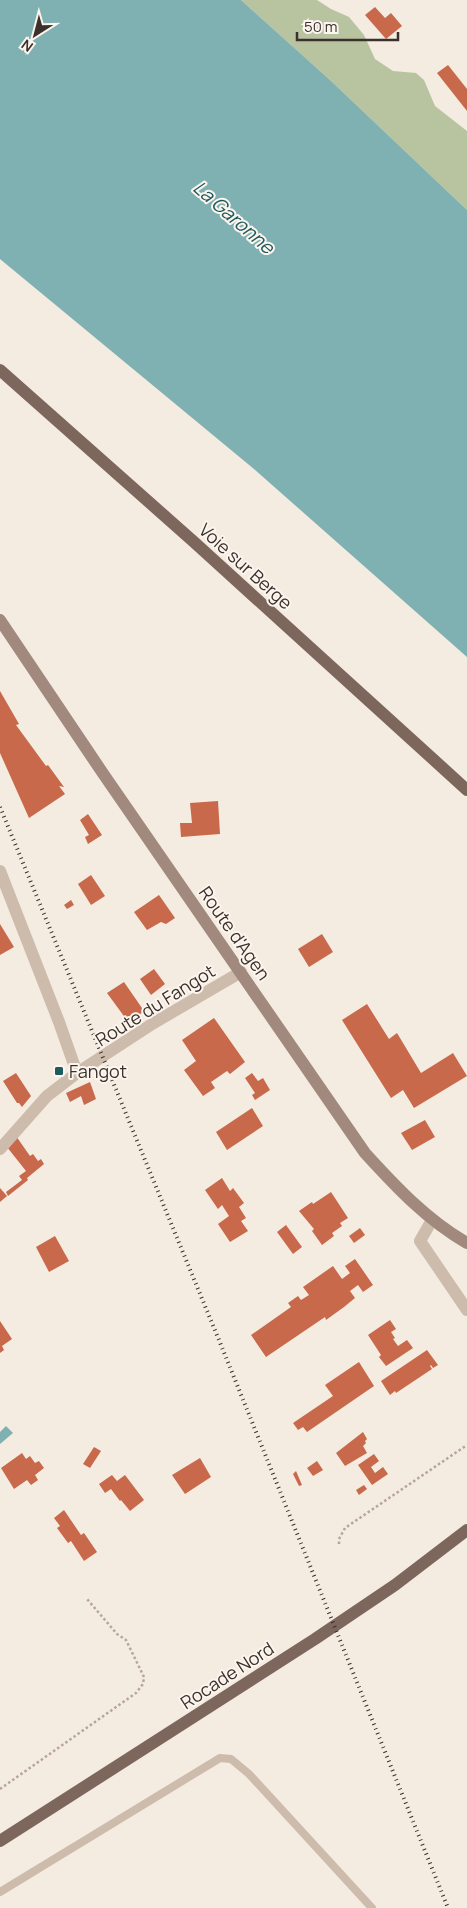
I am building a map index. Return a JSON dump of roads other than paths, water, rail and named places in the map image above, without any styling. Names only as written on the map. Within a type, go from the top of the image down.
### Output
[{"type":"main road","name":"Voie sur Berge","points":[[0,370],[194,542],[467,790]]},
{"type":"main road","name":"Route d'Agen","points":[[0,620],[102,772],[365,1153],[396,1187],[432,1220],[467,1243]]},
{"type":"main road","name":"Rocade Nord","points":[[0,1841],[323,1634],[395,1585],[467,1530]]},
{"type":"street","points":[[0,871],[77,1073]]},
{"type":"street","name":"Route du Fangot","points":[[0,1149],[47,1096],[77,1073],[152,1024],[241,972]]},
{"type":"street","points":[[432,1220],[420,1241],[467,1310]]},
{"type":"lane","points":[[0,1892],[220,1758],[231,1759],[249,1774],[372,1908]]},
{"type":"water","name":"La Garonne","points":[[0,0],[241,0],[330,80],[467,210],[467,657],[254,469],[0,259]]},
{"type":"water","points":[[6,1426],[13,1433],[0,1444],[0,1432]]},
{"type":"railway","points":[[0,807],[221,1345],[448,1908]]},
{"type":"place","name":"Fangot","points":[[59,1071]]}]
